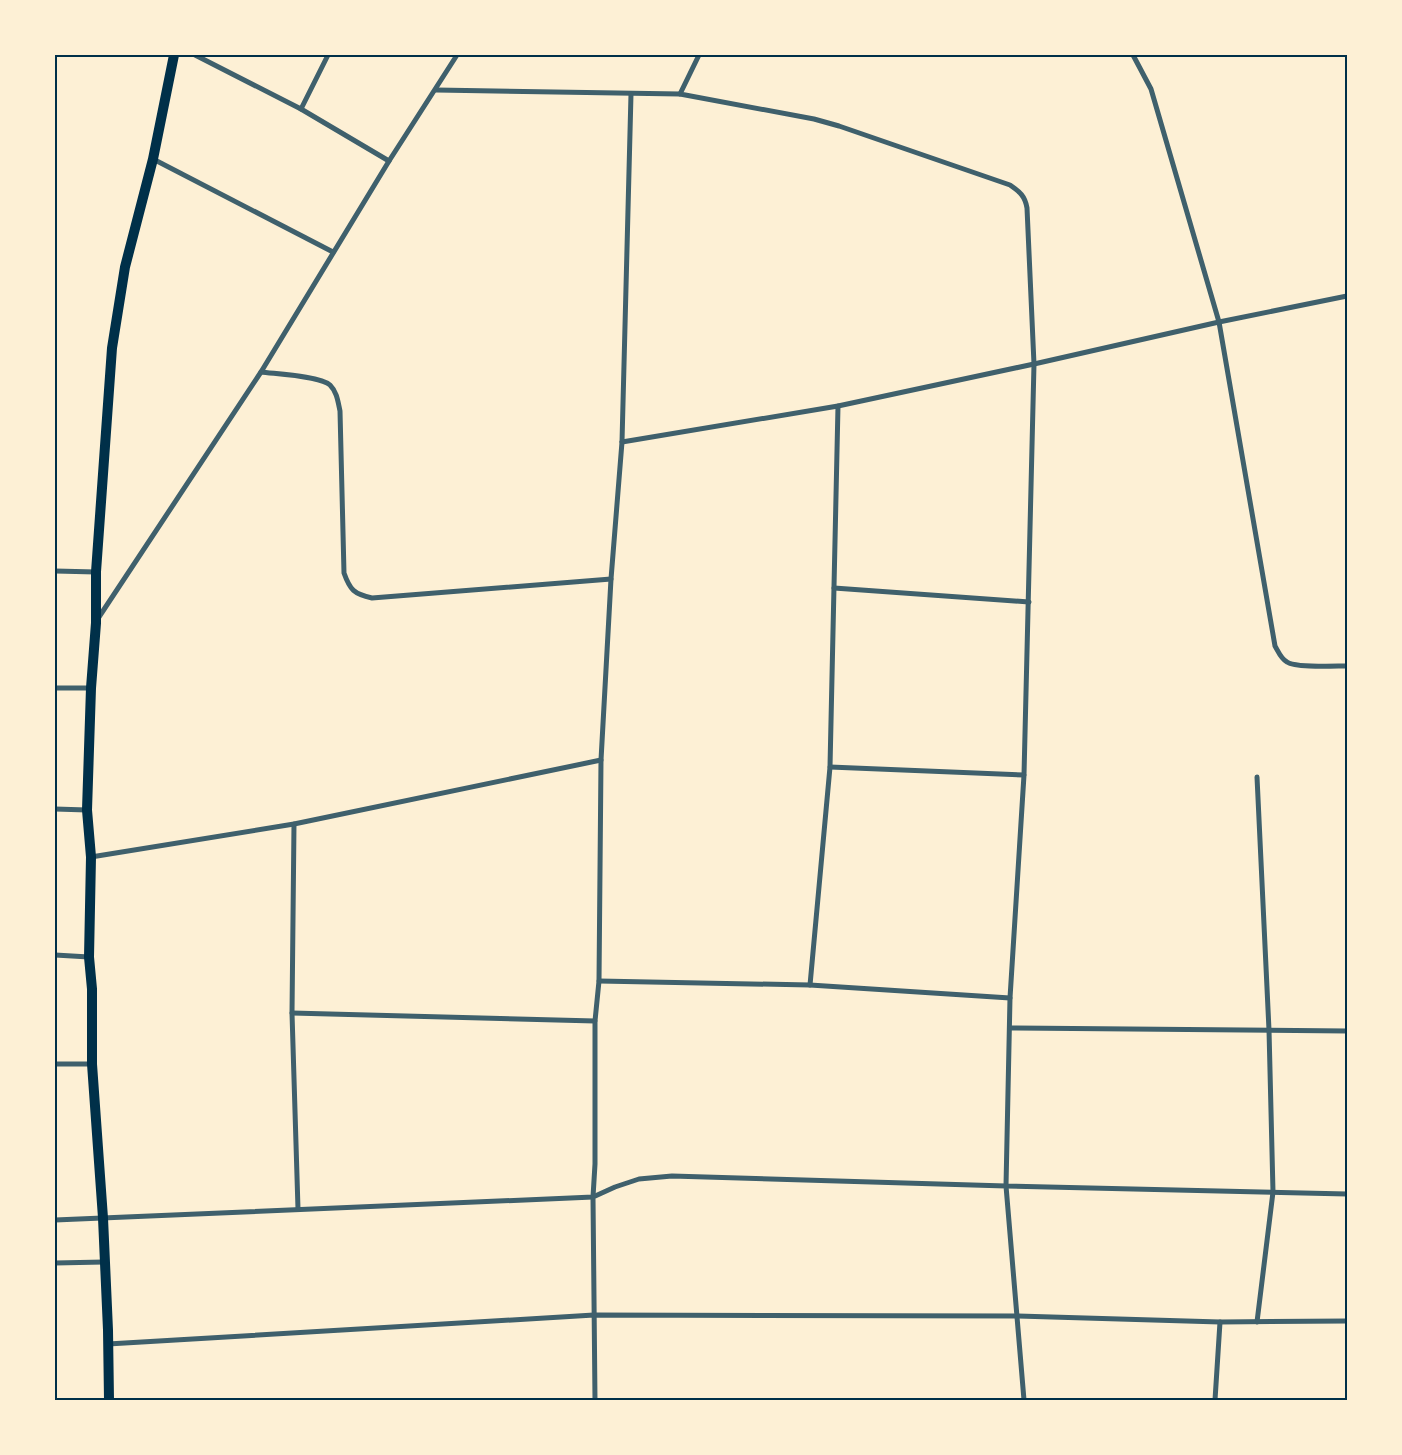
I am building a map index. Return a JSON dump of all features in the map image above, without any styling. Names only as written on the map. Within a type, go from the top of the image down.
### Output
[{"type":"main road","points":[[109,1400],[105,1262],[92,1064],[92,989],[89,957],[91,857],[88,810],[91,688],[96,623],[96,572],[112,348],[125,267],[153,159],[174,55]]},
{"type":"street","points":[[195,55],[301,109],[389,161]]},
{"type":"street","points":[[301,109],[328,55]]},
{"type":"street","points":[[96,623],[261,372],[389,161],[457,55]]},
{"type":"street","points":[[680,94],[699,55]]},
{"type":"street","points":[[1133,55],[1150,89],[1219,322],[1275,646],[1286,662],[1296,665],[1347,666]]},
{"type":"street","points":[[436,90],[680,94],[790,113],[839,126],[1010,184],[1025,198],[1034,364],[1024,775],[1010,998],[1006,1186],[1024,1400]]},
{"type":"street","points":[[595,1400],[593,1197],[595,1164],[595,1021],[599,981],[601,760],[611,578],[622,442],[631,94]]},
{"type":"street","points":[[153,159],[333,252]]},
{"type":"street","points":[[622,442],[838,406],[1219,322],[1347,296]]},
{"type":"street","points":[[261,372],[320,379],[330,385],[337,397],[340,411],[344,573],[348,586],[358,594],[372,598],[611,578]]},
{"type":"street","points":[[810,985],[830,767],[838,406]]},
{"type":"street","points":[[55,571],[96,572]]},
{"type":"street","points":[[834,588],[1029,602]]},
{"type":"street","points":[[55,688],[91,688]]},
{"type":"street","points":[[91,857],[294,824],[601,760]]},
{"type":"street","points":[[830,767],[1024,775]]},
{"type":"street","points":[[1256,1322],[1273,1192],[1269,1030],[1257,777]]},
{"type":"street","points":[[55,809],[88,810]]},
{"type":"street","points":[[294,824],[292,1013],[298,1209]]},
{"type":"street","points":[[55,955],[89,957]]},
{"type":"street","points":[[599,981],[810,985],[1010,998]]},
{"type":"street","points":[[292,1013],[595,1021]]},
{"type":"street","points":[[1010,1028],[1347,1031]]},
{"type":"street","points":[[55,1064],[92,1064]]},
{"type":"street","points":[[55,1220],[593,1197],[639,1179],[672,1176],[1347,1194]]},
{"type":"street","points":[[55,1263],[105,1262]]},
{"type":"street","points":[[108,1344],[594,1315],[1018,1316],[1220,1322],[1347,1321]]},
{"type":"street","points":[[1215,1400],[1220,1322]]}]
